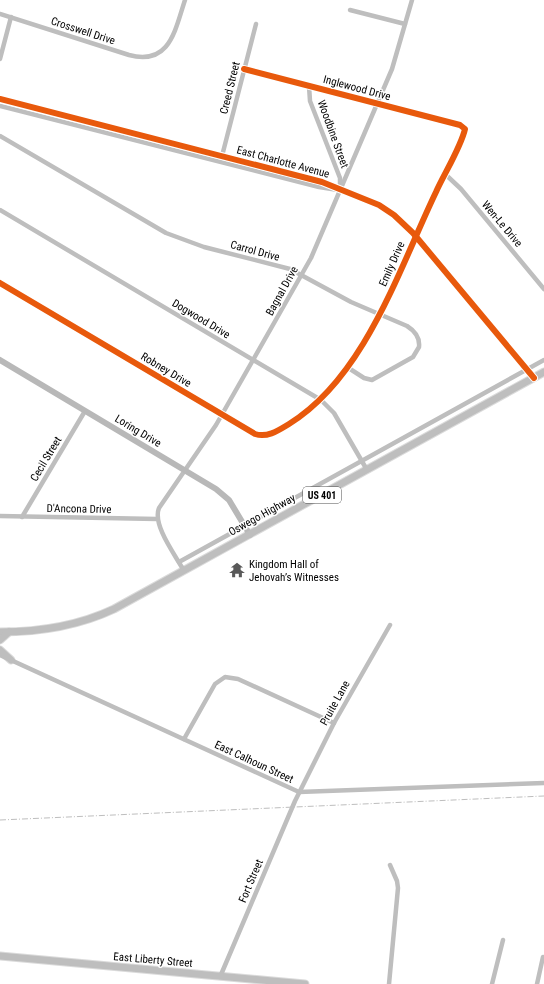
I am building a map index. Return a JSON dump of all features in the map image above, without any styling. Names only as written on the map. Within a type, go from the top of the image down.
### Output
[{"type":"main road","name":"Oswego Highway","points":[[0,632],[56,627],[100,616],[250,535],[544,372]]},
{"type":"main road","points":[[0,640],[9,632]]},
{"type":"main road","points":[[0,650],[10,660]]},
{"type":"main road","name":"East Liberty Street","points":[[0,956],[305,984]]},
{"type":"street","name":"Crosswell Drive","points":[[0,14],[138,58],[148,58],[160,52],[171,40],[185,0]]},
{"type":"street","name":"Bagnal Drive","points":[[157,519],[157,511],[161,504],[222,414],[301,275],[340,190],[396,60],[412,0]]},
{"type":"street","points":[[350,10],[405,24]]},
{"type":"street","points":[[0,59],[11,18]]},
{"type":"street","name":"Creed Street","points":[[222,156],[256,24]]},
{"type":"street","name":"Inglewood Drive","points":[[244,70],[377,103],[464,127]]},
{"type":"street","name":"Woodbine Street","points":[[309,86],[310,101],[340,178],[340,190]]},
{"type":"street","name":"East Charlotte Avenue","points":[[0,99],[322,182],[383,207],[400,220],[416,236],[534,378]]},
{"type":"street","name":"East Charlotte Avenue","points":[[1,108],[319,187],[340,190]]},
{"type":"street","name":"Emily Drive","points":[[321,400],[347,367],[379,314],[394,285],[444,173],[465,131],[464,127]]},
{"type":"street","name":"Carrol Drive","points":[[0,136],[166,233],[204,247],[290,269],[351,302],[413,330],[420,342],[418,352],[404,362],[372,380],[364,378],[347,367]]},
{"type":"street","name":"Wen-Le Drive","points":[[444,173],[461,189],[544,288]]},
{"type":"street","name":"Dogwood Drive","points":[[0,210],[321,400],[334,413],[367,470]]},
{"type":"street","name":"Robney Drive","points":[[0,283],[255,434],[266,435],[294,420],[321,400]]},
{"type":"street","name":"Loring Drive","points":[[0,360],[224,494],[250,535]]},
{"type":"street","name":"Oswego Highway","points":[[179,562],[544,360]]},
{"type":"street","name":"Cecil Street","points":[[22,517],[85,411]]},
{"type":"street","name":"D'Ancona Drive","points":[[0,516],[157,519]]},
{"type":"street","points":[[157,519],[184,571]]},
{"type":"street","name":"Pruite Lane","points":[[299,792],[334,723],[390,625]]},
{"type":"street","name":"East Calhoun Street","points":[[0,655],[299,792],[544,782]]},
{"type":"street","points":[[184,739],[215,684],[225,677],[238,679],[334,723]]},
{"type":"street","name":"Fort Street","points":[[220,977],[299,792]]},
{"type":"street","points":[[389,984],[398,888],[397,881],[390,865]]},
{"type":"street","points":[[492,984],[503,940]]},
{"type":"street","points":[[537,984],[543,957]]},
{"type":"railway","points":[[0,820],[544,796]]},
{"type":"cycle path","points":[[0,283],[255,434],[264,435],[277,431],[316,404],[339,379],[359,350],[377,319],[456,152],[465,129],[460,125],[244,69]]},
{"type":"cycle path","points":[[0,99],[322,182],[379,205],[394,215],[413,233],[534,378]]},
{"type":"place","name":"Kingdom Hall of Jehovah’s Witnesses","points":[[237,570]]}]
